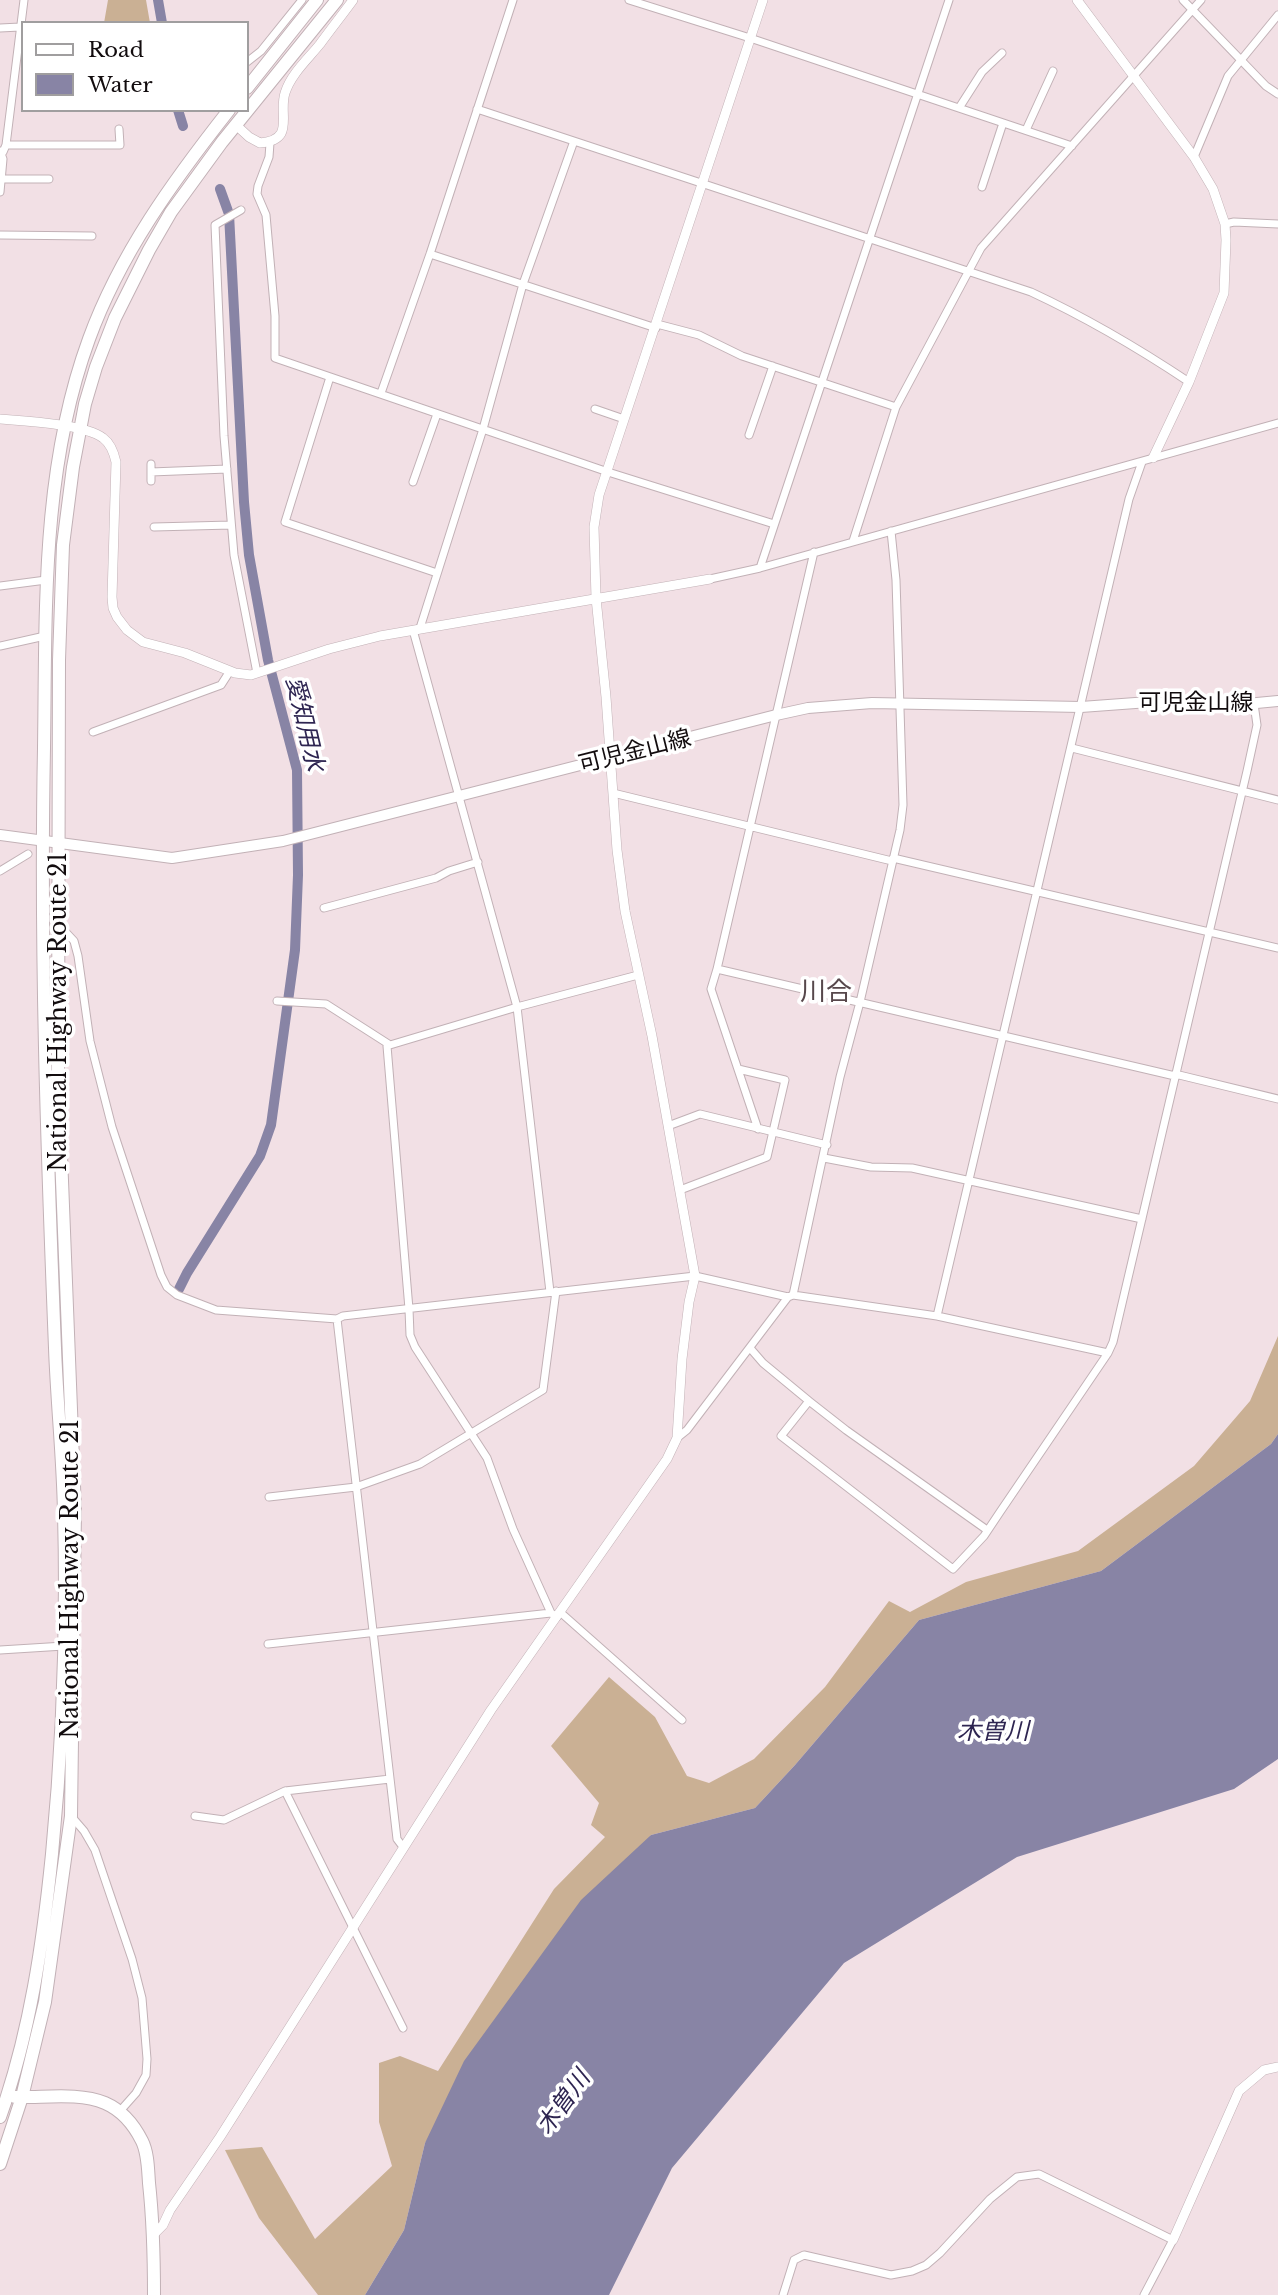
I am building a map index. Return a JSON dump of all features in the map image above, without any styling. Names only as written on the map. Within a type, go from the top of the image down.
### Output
[{"type":"highway","points":[[248,87],[317,0]]},
{"type":"highway","name":"National Highway Route 21","points":[[248,110],[337,0]]},
{"type":"highway","name":"National Highway Route 21","points":[[0,2118],[32,2000],[47,1909],[57,1800],[64,1646],[64,1511],[47,1156],[42,840],[46,580],[57,465],[63,427],[90,334],[134,242],[174,181],[225,112]]},
{"type":"highway","name":"National Highway Route 21","points":[[0,2164],[22,2097],[45,2002],[71,1816],[75,1511],[59,1155],[59,660],[63,545],[79,430],[105,341],[142,262],[171,212],[247,112]]},
{"type":"highway","points":[[4,2096],[82,2098],[103,2102],[120,2111],[143,2143],[146,2157],[154,2234],[154,2295]]},
{"type":"main road","name":"可児金山線","points":[[0,835],[172,858],[223,852],[283,841],[776,715],[840,705],[1082,707],[1149,702],[1224,706],[1278,701]]},
{"type":"street","points":[[0,192],[3,150],[24,0]]},
{"type":"street","points":[[248,61],[261,51],[302,0]]},
{"type":"street","points":[[353,0],[293,75],[285,92],[282,133],[270,143],[269,157],[257,194],[266,215],[275,316],[275,358],[608,472],[774,524]]},
{"type":"street","points":[[381,393],[430,254],[513,0]]},
{"type":"street","points":[[629,0],[1072,146]]},
{"type":"street","points":[[154,2234],[163,2225],[170,2210],[220,2137],[491,1710],[667,1459],[677,1438],[681,1359],[695,1276],[621,874],[596,598],[595,511],[763,0]]},
{"type":"street","points":[[760,568],[949,0]]},
{"type":"street","points":[[1077,0],[1194,157],[1213,189],[1225,224],[1224,293],[1189,382],[1153,458]]},
{"type":"street","points":[[1183,0],[1266,86],[1278,94]]},
{"type":"street","points":[[853,541],[896,407],[981,248],[1201,0]]},
{"type":"street","points":[[1194,157],[1228,76],[1278,15]]},
{"type":"street","points":[[0,28],[20,27]]},
{"type":"street","points":[[959,108],[982,72],[1002,53]]},
{"type":"street","points":[[1026,130],[1053,71]]},
{"type":"street","points":[[477,109],[1031,292],[1138,347],[1189,382]]},
{"type":"street","points":[[225,112],[254,141],[270,143]]},
{"type":"street","points":[[982,187],[1003,123]]},
{"type":"street","points":[[3,150],[120,145],[119,129]]},
{"type":"street","points":[[269,1497],[356,1487],[420,1464],[543,1390],[553,1291],[517,1007],[417,629],[482,429],[523,284],[573,141]]},
{"type":"street","points":[[1,179],[49,179]]},
{"type":"street","points":[[239,212],[215,225],[234,555],[259,673]]},
{"type":"street","points":[[1225,224],[1278,224]]},
{"type":"street","points":[[0,235],[92,236]]},
{"type":"street","points":[[430,254],[656,326],[699,335],[742,356],[896,407]]},
{"type":"street","points":[[749,435],[773,366]]},
{"type":"street","points":[[330,377],[285,522],[437,573]]},
{"type":"street","points":[[594,409],[624,419]]},
{"type":"street","points":[[413,482],[437,414]]},
{"type":"street","points":[[0,419],[63,427],[104,438],[116,462],[112,597],[117,617],[143,642],[185,653],[241,675],[259,673],[329,649],[417,629],[760,568],[1278,423]]},
{"type":"street","points":[[937,1316],[1129,499],[1142,461]]},
{"type":"street","points":[[151,481],[151,468],[227,469]]},
{"type":"street","points":[[154,527],[231,524]]},
{"type":"street","points":[[677,1438],[687,1430],[791,1296],[827,1145],[840,1077],[860,1002],[903,805],[896,580],[891,531]]},
{"type":"street","points":[[758,1129],[711,989],[814,552]]},
{"type":"street","points":[[0,586],[46,580]]},
{"type":"street","points":[[0,646],[45,636]]},
{"type":"street","points":[[93,732],[221,685],[230,671]]},
{"type":"street","points":[[809,1401],[781,1436],[953,1569],[988,1530],[1108,1353],[1113,1342],[1243,790],[1257,725],[1254,704]]},
{"type":"street","points":[[1072,748],[1278,800]]},
{"type":"street","points":[[614,793],[1278,948]]},
{"type":"street","points":[[0,871],[28,854]]},
{"type":"street","points":[[324,908],[436,878],[478,862]]},
{"type":"street","points":[[59,925],[74,942],[78,956],[90,1041],[112,1127],[167,1287],[177,1295],[216,1310],[337,1319],[343,1316],[695,1276],[791,1296],[937,1316],[1108,1353]]},
{"type":"street","points":[[717,969],[1278,1099]]},
{"type":"street","points":[[638,975],[517,1007],[387,1046],[410,1335],[415,1347],[486,1458],[513,1529],[556,1614],[682,1720]]},
{"type":"street","points":[[277,1001],[326,1004],[390,1045]]},
{"type":"street","points":[[680,1190],[767,1157],[785,1080],[738,1069]]},
{"type":"street","points":[[668,1126],[700,1114],[827,1145]]},
{"type":"street","points":[[824,1157],[871,1167],[912,1168],[1142,1219]]},
{"type":"street","points":[[337,1319],[397,1839],[403,1847]]},
{"type":"street","points":[[751,1348],[763,1363],[809,1401],[908,1475],[988,1530]]},
{"type":"street","points":[[268,1644],[556,1614]]},
{"type":"street","points":[[0,1650],[64,1646]]},
{"type":"street","points":[[195,1816],[227,1819],[285,1791],[390,1779]]},
{"type":"street","points":[[285,1791],[403,2028]]},
{"type":"street","points":[[71,1816],[95,1850],[132,1959],[142,1998],[146,2075],[136,2093],[120,2111]]},
{"type":"street","points":[[1144,2295],[1173,2240],[1239,2091],[1264,2070],[1278,2067]]},
{"type":"street","points":[[783,2295],[794,2260],[804,2255],[891,2275],[926,2265],[990,2199],[1017,2177],[1039,2174],[1173,2240]]},
{"type":"shaded area","points":[[108,0],[146,0],[150,21],[104,21]]},
{"type":"shaded area","points":[[1278,1336],[1278,1434],[1271,1444],[1101,1571],[919,1620],[755,1808],[651,1835],[425,2143],[404,2230],[365,2295],[318,2295],[259,2218],[225,2150],[262,2147],[315,2239],[392,2166],[379,2122],[379,2063],[400,2056],[438,2071],[554,1889],[605,1837],[591,1825],[599,1803],[551,1746],[609,1677],[655,1717],[687,1776],[709,1783],[754,1759],[825,1687],[889,1601],[910,1612],[966,1582],[1078,1551],[1194,1466],[1250,1401]]},
{"type":"water","name":"木曽川","points":[[1278,1434],[1278,1759],[1234,1789],[1017,1857],[844,1963],[672,2168],[609,2295],[365,2295],[404,2230],[425,2143],[464,2061],[581,1900],[651,1835],[755,1808],[919,1620],[1101,1571],[1271,1444]]},
{"type":"waterway","name":"愛知用水","points":[[158,0],[162,21]]},
{"type":"waterway","name":"愛知用水","points":[[179,112],[183,126]]},
{"type":"waterway","name":"愛知用水","points":[[179,1289],[260,1156],[271,1125],[295,950],[298,875],[297,770],[268,660],[249,555],[229,214],[220,189]]},
{"type":"district","name":"川合","points":[[826,993]]}]
